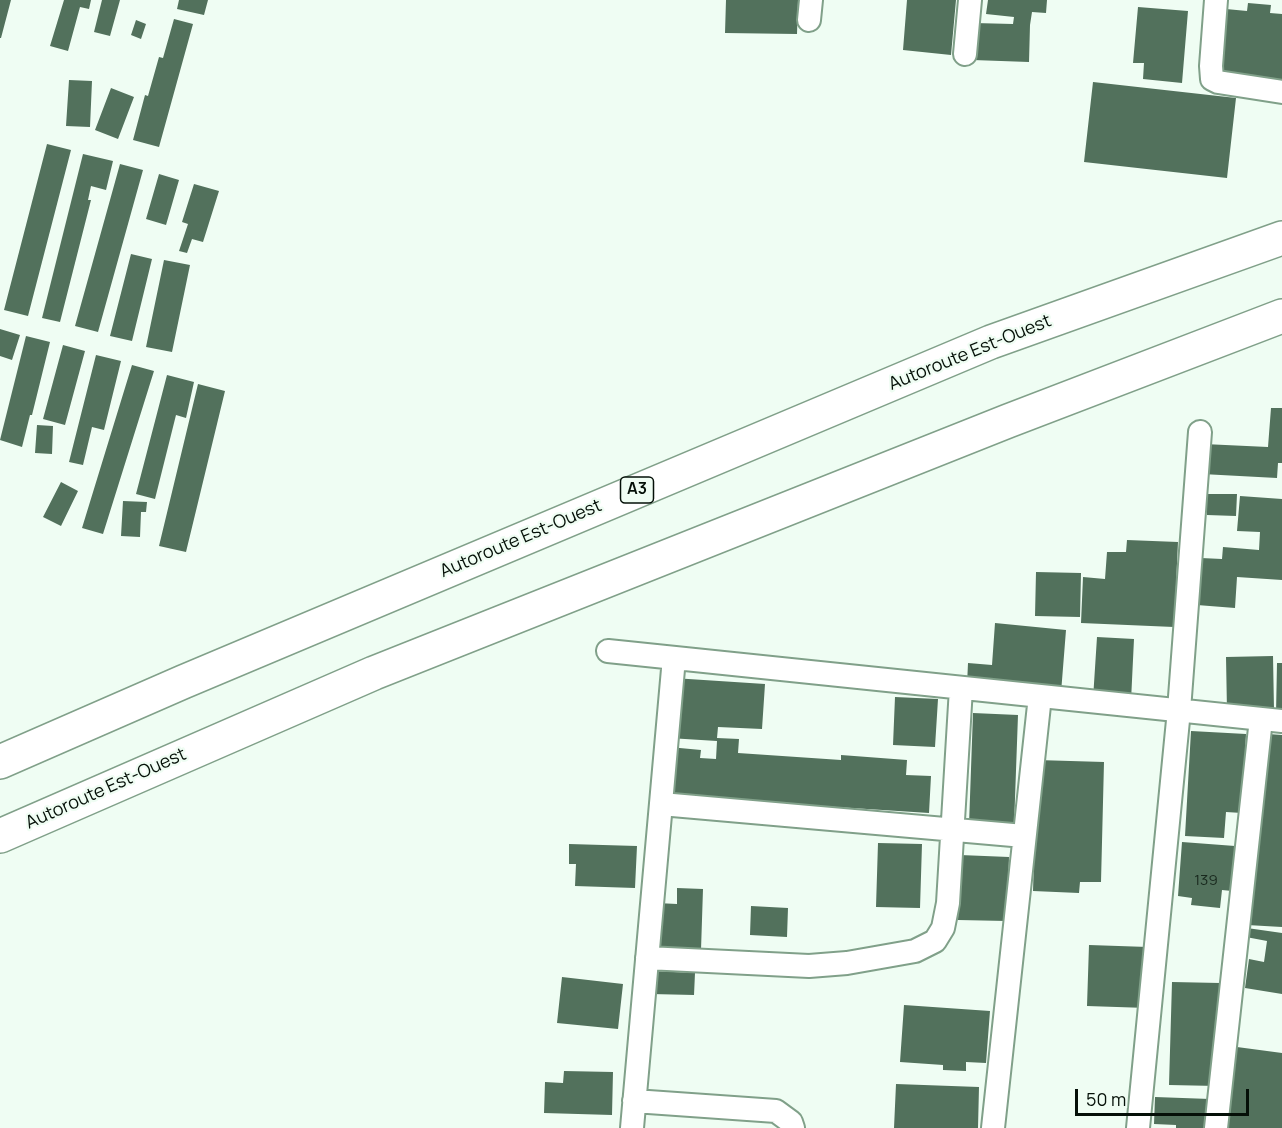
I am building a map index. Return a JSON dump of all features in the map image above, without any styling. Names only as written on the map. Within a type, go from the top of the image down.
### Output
[{"type":"highway","name":"Autoroute Est-Ouest","points":[[0,762],[205,673],[991,342],[1282,238]]},
{"type":"highway","name":"Autoroute Est-Ouest","points":[[0,836],[374,673],[997,426],[1282,316]]},
{"type":"street","points":[[965,54],[970,0]]},
{"type":"street","points":[[1216,0],[1210,66],[1212,79],[1218,82],[1282,92]]},
{"type":"street","points":[[1138,1128],[1179,710],[1200,432]]},
{"type":"street","points":[[608,651],[1271,720],[1216,1128]]},
{"type":"street","points":[[632,1128],[674,658]]},
{"type":"street","points":[[647,958],[809,966],[847,963],[915,951],[935,941],[943,928],[948,903],[961,688]]},
{"type":"street","points":[[993,1128],[1040,696]]},
{"type":"street","points":[[1035,735],[1063,698]]},
{"type":"street","points":[[661,804],[1024,836]]},
{"type":"street","points":[[634,1101],[776,1111],[791,1122],[793,1128]]},
{"type":"building","points":[[0,0],[11,0],[1,38],[0,38]]},
{"type":"building","points":[[64,0],[91,0],[89,9],[80,7],[68,51],[50,46]]},
{"type":"building","points":[[102,0],[120,0],[110,36],[94,32]]},
{"type":"building","points":[[179,0],[208,0],[204,15],[177,9]]},
{"type":"building","points":[[726,0],[798,0],[797,34],[725,33]]},
{"type":"building","points":[[907,0],[956,0],[951,55],[903,50]]},
{"type":"building","points":[[988,0],[1047,0],[1046,13],[1032,12],[1029,62],[973,60],[974,23],[1013,24],[1014,17],[986,14]]},
{"type":"building","points":[[1248,3],[1271,5],[1270,13],[1282,14],[1282,80],[1221,75],[1226,9],[1247,11]]},
{"type":"building","points":[[1138,7],[1188,11],[1182,83],[1143,79],[1144,63],[1133,63]]},
{"type":"building","points":[[174,19],[193,24],[159,147],[133,140],[145,95],[148,96],[159,57],[163,58]]},
{"type":"building","points":[[136,20],[146,24],[141,39],[131,35]]},
{"type":"building","points":[[69,80],[92,81],[90,127],[66,126]]},
{"type":"building","points":[[1093,82],[1236,98],[1227,178],[1084,162]]},
{"type":"building","points":[[111,88],[134,97],[118,139],[95,130]]},
{"type":"building","points":[[47,144],[71,150],[28,316],[4,310]]},
{"type":"building","points":[[83,154],[113,161],[106,190],[91,186],[88,200],[91,200],[60,322],[42,318]]},
{"type":"building","points":[[120,164],[143,170],[98,332],[75,326]]},
{"type":"building","points":[[159,174],[179,180],[166,225],[146,219]]},
{"type":"building","points":[[194,184],[219,191],[203,242],[192,239],[187,253],[179,251],[188,224],[182,222]]},
{"type":"building","points":[[131,254],[152,259],[132,341],[110,336]]},
{"type":"building","points":[[164,260],[190,265],[172,352],[146,347]]},
{"type":"building","points":[[0,329],[20,335],[12,360],[0,356]]},
{"type":"building","points":[[26,336],[50,342],[22,447],[0,440]]},
{"type":"building","points":[[63,345],[85,351],[65,425],[43,419]]},
{"type":"building","points":[[96,355],[121,361],[104,430],[92,427],[83,465],[69,462]]},
{"type":"building","points":[[132,365],[154,371],[103,534],[82,528]]},
{"type":"building","points":[[167,375],[194,382],[186,418],[176,415],[155,499],[136,494]]},
{"type":"building","points":[[198,384],[225,391],[186,552],[159,546]]},
{"type":"building","points":[[1271,408],[1282,408],[1282,463],[1278,463],[1277,478],[1202,474],[1204,444],[1268,447]]},
{"type":"building","points":[[37,425],[53,426],[52,454],[35,453]]},
{"type":"building","points":[[61,482],[78,491],[61,526],[43,517]]},
{"type":"building","points":[[1207,494],[1237,494],[1236,516],[1207,515]]},
{"type":"building","points":[[1240,496],[1282,499],[1282,580],[1237,577],[1235,608],[1197,605],[1201,558],[1222,559],[1223,547],[1259,550],[1260,532],[1237,531]]},
{"type":"building","points":[[123,501],[147,502],[146,512],[141,512],[140,537],[121,536]]},
{"type":"building","points":[[1127,540],[1178,542],[1174,627],[1081,623],[1083,577],[1105,579],[1107,552],[1126,552]]},
{"type":"building","points":[[1036,572],[1081,573],[1080,617],[1035,616]]},
{"type":"building","points":[[995,623],[1066,630],[1061,693],[967,685],[968,663],[992,665]]},
{"type":"building","points":[[1097,637],[1134,639],[1131,701],[1093,699]]},
{"type":"building","points":[[1273,656],[1274,710],[1227,711],[1226,657]]},
{"type":"building","points":[[1277,663],[1282,663],[1282,714],[1276,714]]},
{"type":"building","points":[[673,678],[765,684],[762,729],[718,727],[717,738],[739,739],[738,753],[841,760],[841,755],[907,760],[906,775],[931,776],[929,813],[666,796],[669,747],[701,750],[700,758],[716,759],[717,741],[669,738]]},
{"type":"building","points":[[895,697],[938,699],[935,747],[893,745]]},
{"type":"building","points":[[973,713],[1018,715],[1014,826],[969,825]]},
{"type":"building","points":[[1191,731],[1246,734],[1242,813],[1226,812],[1224,838],[1185,836]]},
{"type":"building","points":[[1268,734],[1282,735],[1282,927],[1247,925]]},
{"type":"building","points":[[1037,760],[1104,762],[1101,882],[1080,882],[1079,893],[1033,891]]},
{"type":"building","points":[[1182,842],[1235,846],[1232,891],[1222,890],[1220,908],[1191,905],[1192,898],[1178,896]]},
{"type":"building","points":[[878,843],[922,844],[920,908],[876,907]]},
{"type":"building","points":[[569,844],[637,846],[635,888],[575,886],[576,864],[569,864]]},
{"type":"building","points":[[960,855],[1009,857],[1007,921],[958,920]]},
{"type":"building","points":[[677,888],[703,889],[701,950],[652,948],[657,903],[677,904]]},
{"type":"building","points":[[751,906],[788,908],[787,937],[750,935]]},
{"type":"building","points":[[1247,928],[1282,933],[1282,994],[1245,988],[1249,959],[1264,962],[1267,941],[1246,937]]},
{"type":"building","points":[[1089,945],[1148,947],[1147,1008],[1087,1006]]},
{"type":"building","points":[[652,971],[695,973],[694,995],[651,994]]},
{"type":"building","points":[[562,977],[623,984],[618,1029],[557,1023]]},
{"type":"building","points":[[1172,982],[1220,983],[1217,1086],[1169,1085]]},
{"type":"building","points":[[904,1005],[990,1011],[986,1063],[966,1062],[966,1071],[943,1070],[943,1065],[900,1062]]},
{"type":"building","points":[[1237,1047],[1282,1053],[1282,1128],[1222,1128],[1227,1083],[1232,1084]]},
{"type":"building","points":[[564,1071],[613,1072],[612,1115],[544,1113],[545,1082],[563,1083]]},
{"type":"building","points":[[896,1084],[979,1087],[978,1128],[894,1128]]},
{"type":"building","points":[[1155,1097],[1210,1099],[1209,1128],[1176,1128],[1176,1125],[1154,1124]]}]
